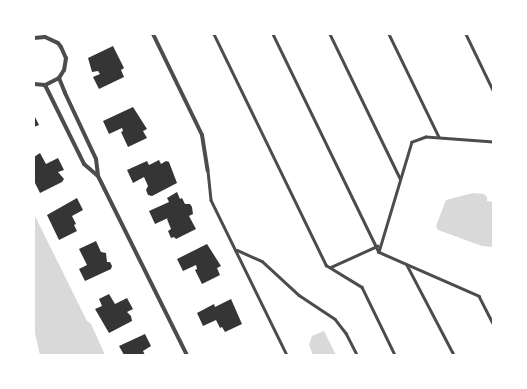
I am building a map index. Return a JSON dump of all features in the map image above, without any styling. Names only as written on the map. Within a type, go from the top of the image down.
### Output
[{"type":"street","points":[[153,34],[202,134],[208,171]]},
{"type":"street","points":[[34,84],[45,85],[59,78],[66,64],[64,52],[58,43],[50,38],[36,36]]},
{"type":"street","points":[[59,78],[96,159],[98,176],[187,355]]},
{"type":"street","points":[[45,85],[84,164],[98,176]]},
{"type":"lane","points":[[214,34],[326,265],[362,287],[396,355]]},
{"type":"lane","points":[[273,34],[379,252],[478,296],[493,323]]},
{"type":"lane","points":[[330,34],[400,178]]},
{"type":"lane","points":[[389,34],[439,138]]},
{"type":"lane","points":[[466,34],[493,90]]},
{"type":"lane","points":[[379,252],[412,142],[426,137],[493,142]]},
{"type":"lane","points":[[208,171],[212,200],[286,355]]},
{"type":"lane","points":[[330,268],[377,246]]},
{"type":"lane","points":[[236,250],[262,261],[299,295],[335,319],[346,333],[357,355]]},
{"type":"lane","points":[[407,264],[454,355]]},
{"type":"shaded area","points":[[473,193],[484,194],[487,197],[487,201],[493,202],[493,247],[482,246],[438,230],[436,226],[446,200]]},
{"type":"shaded area","points":[[34,214],[87,321],[91,324],[105,355],[40,355],[34,329]]},
{"type":"shaded area","points":[[324,331],[336,355],[313,355],[309,345],[312,336]]},
{"type":"building","points":[[113,46],[124,68],[121,70],[124,77],[99,89],[93,77],[100,74],[98,71],[92,72],[88,58]]},
{"type":"building","points":[[133,107],[147,129],[143,131],[147,138],[128,147],[121,132],[123,131],[122,128],[109,134],[103,121]]},
{"type":"building","points":[[34,115],[39,125],[34,127]]},
{"type":"building","points":[[40,153],[46,164],[58,158],[64,170],[58,172],[64,179],[62,182],[40,193],[34,181],[34,157]]},
{"type":"building","points":[[159,160],[161,164],[166,161],[169,162],[177,183],[152,196],[148,195],[146,190],[148,186],[144,177],[133,183],[127,170],[147,161],[149,165]]},
{"type":"building","points":[[177,192],[180,199],[182,198],[185,204],[190,204],[192,207],[193,214],[189,216],[196,229],[176,239],[174,237],[171,238],[168,231],[171,229],[167,219],[168,218],[155,224],[149,211],[169,202],[167,198]]},
{"type":"building","points":[[77,198],[83,210],[72,216],[76,224],[74,225],[77,231],[59,240],[47,215]]},
{"type":"building","points":[[96,241],[101,252],[106,253],[107,262],[110,262],[112,266],[111,269],[85,281],[79,269],[87,265],[79,249]]},
{"type":"building","points":[[207,244],[221,266],[217,268],[220,275],[202,284],[195,270],[197,269],[196,265],[183,271],[177,259]]},
{"type":"building","points":[[109,294],[115,304],[127,298],[133,309],[127,312],[131,316],[132,321],[109,333],[95,309],[102,306],[99,299]]},
{"type":"building","points":[[231,299],[242,324],[225,332],[222,327],[220,328],[216,320],[203,326],[197,313],[214,304],[215,307]]},
{"type":"building","points":[[145,334],[151,346],[143,351],[145,355],[124,355],[119,346]]}]
